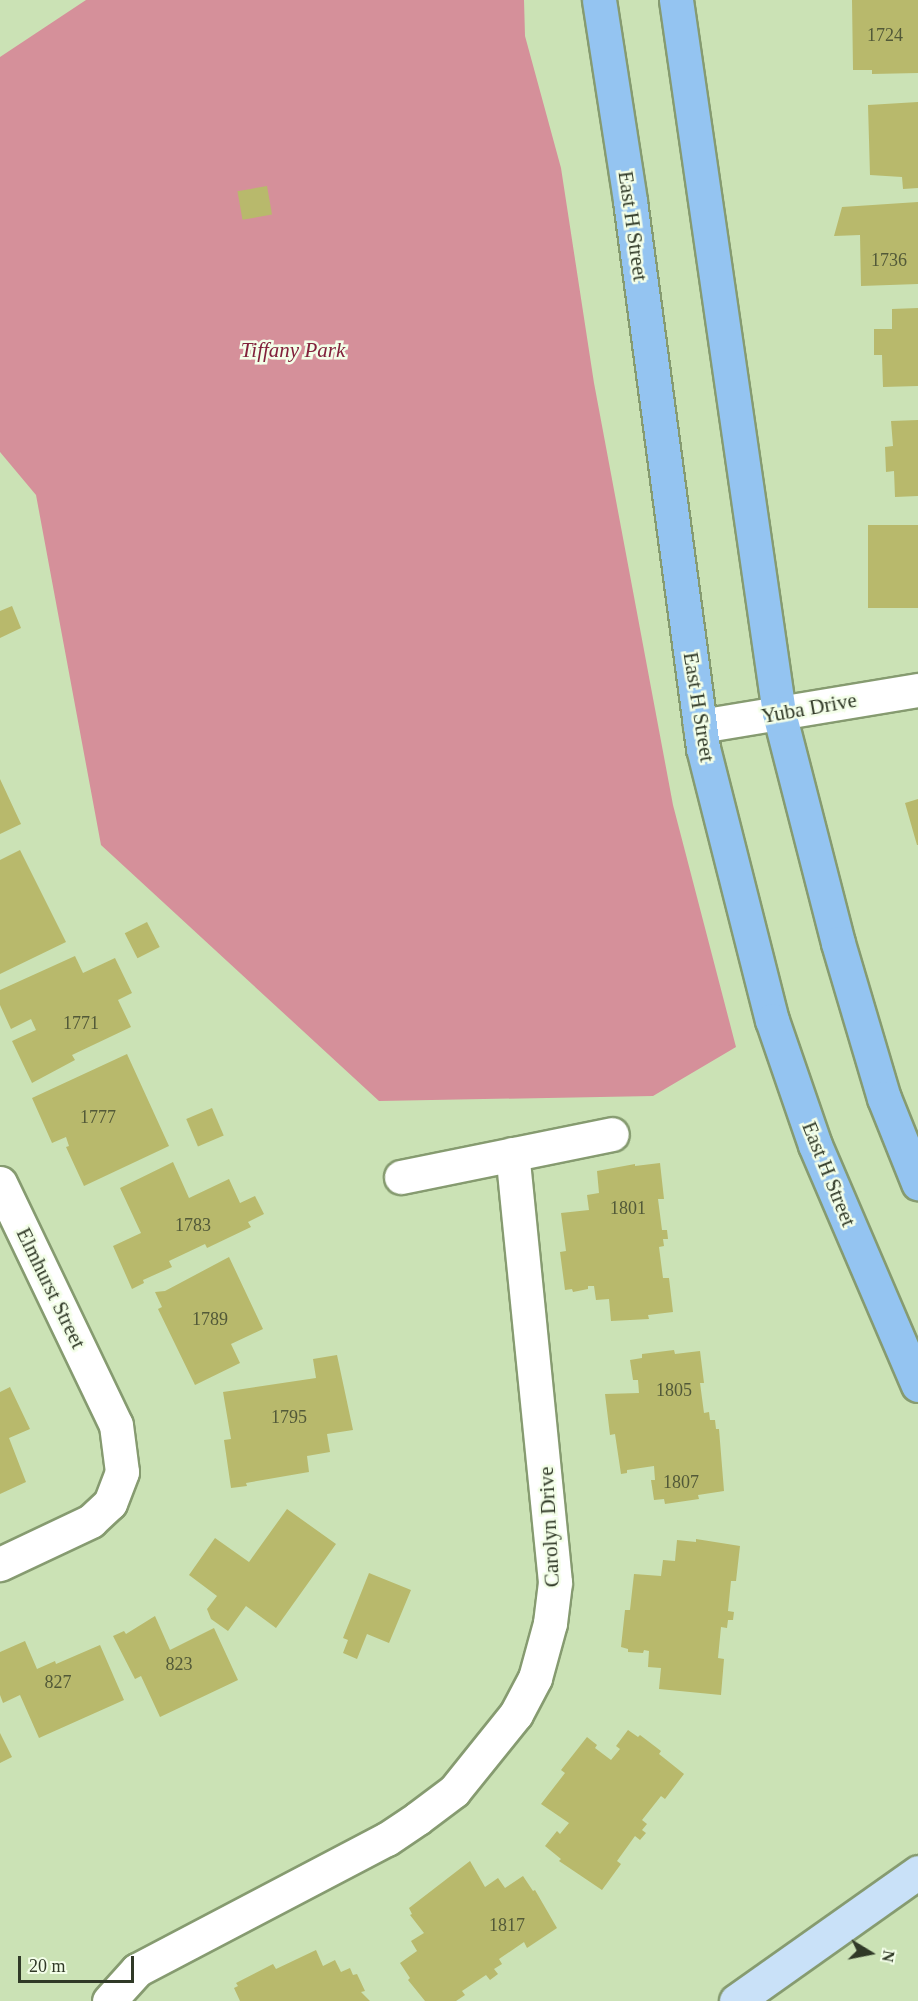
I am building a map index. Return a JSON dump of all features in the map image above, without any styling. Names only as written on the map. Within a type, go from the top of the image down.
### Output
[{"type":"main road","name":"East H Street","points":[[599,0],[635,237],[703,747],[772,1020],[815,1144],[918,1385]]},
{"type":"main road","points":[[676,0],[779,713],[838,943],[881,1087],[918,1184]]},
{"type":"main road","points":[[736,2001],[918,1872]]},
{"type":"street","name":"Yuba Drive","points":[[700,726],[918,690]]},
{"type":"street","points":[[401,1177],[612,1134]]},
{"type":"street","name":"Carolyn Drive","points":[[109,2001],[137,1970],[387,1839],[427,1811],[453,1791],[516,1714],[535,1678],[550,1623],[555,1582],[512,1154]]},
{"type":"street","name":"Elmhurst Street","points":[[0,1183],[116,1425],[122,1472],[110,1503],[92,1521],[0,1564]]},
{"type":"green space","name":"Tiffany Park","points":[[86,0],[524,0],[525,36],[561,168],[594,383],[673,805],[736,1047],[653,1096],[379,1101],[101,845],[36,495],[0,452],[0,57]]},
{"type":"building","points":[[852,0],[918,0],[918,73],[872,74],[872,70],[853,70]]},
{"type":"building","points":[[918,102],[918,188],[903,189],[902,177],[870,175],[868,105]]},
{"type":"building","points":[[267,186],[272,215],[242,220],[237,191]]},
{"type":"building","points":[[918,202],[918,284],[861,286],[860,235],[834,236],[842,207]]},
{"type":"building","points":[[918,308],[918,386],[883,387],[882,355],[874,355],[874,329],[892,329],[892,309]]},
{"type":"building","points":[[918,420],[918,496],[895,497],[894,471],[886,472],[885,447],[893,446],[891,421]]},
{"type":"building","points":[[868,525],[918,525],[918,608],[868,608]]},
{"type":"building","points":[[12,606],[21,628],[0,638],[0,611]]},
{"type":"building","points":[[0,779],[21,824],[0,834]]},
{"type":"building","points":[[918,799],[918,845],[917,845],[905,803]]},
{"type":"building","points":[[20,850],[66,942],[0,974],[0,860]]},
{"type":"building","points":[[147,922],[160,947],[137,958],[125,933]]},
{"type":"building","points":[[75,956],[83,973],[115,958],[132,993],[118,1000],[131,1027],[72,1055],[75,1060],[32,1083],[12,1041],[36,1030],[31,1019],[11,1029],[0,1005],[0,990]]},
{"type":"building","points":[[127,1054],[169,1146],[84,1186],[66,1147],[69,1146],[66,1137],[52,1143],[32,1098]]},
{"type":"building","points":[[212,1108],[224,1136],[198,1147],[186,1119]]},
{"type":"building","points":[[173,1162],[189,1198],[229,1179],[240,1203],[255,1196],[264,1214],[248,1222],[251,1227],[207,1248],[205,1244],[169,1261],[172,1267],[143,1280],[144,1283],[132,1289],[113,1246],[141,1233],[120,1188]]},
{"type":"building","points":[[660,1163],[664,1199],[658,1199],[662,1230],[667,1230],[668,1239],[663,1239],[664,1246],[659,1247],[663,1278],[669,1278],[673,1312],[648,1315],[649,1319],[611,1321],[609,1299],[596,1300],[594,1286],[573,1292],[572,1289],[565,1290],[560,1252],[566,1251],[561,1213],[589,1210],[587,1195],[599,1193],[597,1171],[635,1164],[635,1166]]},
{"type":"building","points":[[229,1257],[263,1329],[231,1344],[240,1363],[195,1385],[158,1309],[162,1307],[155,1292],[165,1291]]},
{"type":"building","points":[[674,1350],[675,1354],[700,1351],[704,1383],[700,1383],[704,1413],[709,1412],[710,1420],[715,1420],[716,1429],[719,1429],[724,1491],[698,1495],[699,1499],[665,1504],[664,1499],[654,1500],[651,1480],[655,1480],[654,1466],[627,1470],[627,1473],[621,1474],[615,1434],[610,1435],[605,1394],[639,1393],[638,1380],[633,1380],[630,1360],[642,1358],[642,1354]]},
{"type":"building","points":[[337,1355],[353,1430],[327,1434],[330,1452],[307,1456],[309,1472],[246,1483],[247,1486],[231,1488],[224,1440],[231,1439],[223,1392],[316,1378],[313,1359]]},
{"type":"building","points":[[10,1387],[30,1429],[9,1438],[26,1482],[0,1494],[0,1392]]},
{"type":"building","points":[[287,1509],[336,1544],[276,1628],[246,1606],[228,1631],[211,1619],[207,1609],[217,1596],[189,1575],[215,1538],[249,1562]]},
{"type":"building","points":[[696,1539],[740,1546],[736,1581],[731,1581],[728,1611],[734,1612],[733,1620],[728,1620],[727,1628],[721,1627],[718,1658],[724,1659],[721,1695],[659,1689],[661,1668],[648,1667],[649,1651],[628,1652],[628,1649],[621,1647],[625,1610],[630,1610],[634,1574],[661,1576],[663,1560],[675,1561],[677,1540],[696,1542]]},
{"type":"building","points":[[369,1573],[411,1590],[389,1643],[367,1634],[357,1659],[343,1653],[348,1640],[343,1638]]},
{"type":"building","points":[[155,1616],[170,1650],[214,1628],[238,1680],[160,1717],[141,1676],[135,1679],[113,1636],[124,1631],[126,1634]]},
{"type":"building","points":[[25,1641],[37,1669],[55,1661],[56,1664],[100,1645],[124,1700],[39,1738],[20,1695],[3,1703],[0,1695],[0,1652]]},
{"type":"building","points":[[628,1730],[638,1737],[640,1735],[661,1751],[659,1754],[684,1774],[665,1799],[661,1796],[642,1820],[647,1824],[642,1830],[646,1833],[640,1840],[635,1836],[617,1861],[621,1864],[602,1890],[559,1861],[561,1859],[545,1846],[557,1831],[560,1834],[569,1823],[541,1804],[565,1773],[561,1770],[587,1737],[597,1745],[595,1748],[611,1760],[620,1749],[616,1746]]},
{"type":"building","points":[[0,1733],[12,1757],[0,1763]]},
{"type":"building","points":[[470,1861],[485,1887],[498,1878],[505,1888],[523,1876],[533,1891],[535,1890],[557,1928],[527,1948],[524,1942],[499,1959],[502,1964],[494,1969],[498,1974],[490,1980],[486,1975],[462,1991],[465,1995],[456,2001],[425,2001],[408,1980],[410,1978],[400,1963],[417,1951],[411,1941],[424,1933],[410,1915],[412,1914],[409,1908]]},
{"type":"building","points":[[316,1950],[323,1966],[335,1960],[341,1972],[350,1968],[353,1975],[357,1974],[365,1991],[361,1992],[370,2001],[240,2001],[234,1988],[238,1986],[236,1983],[273,1964],[276,1969]]}]
